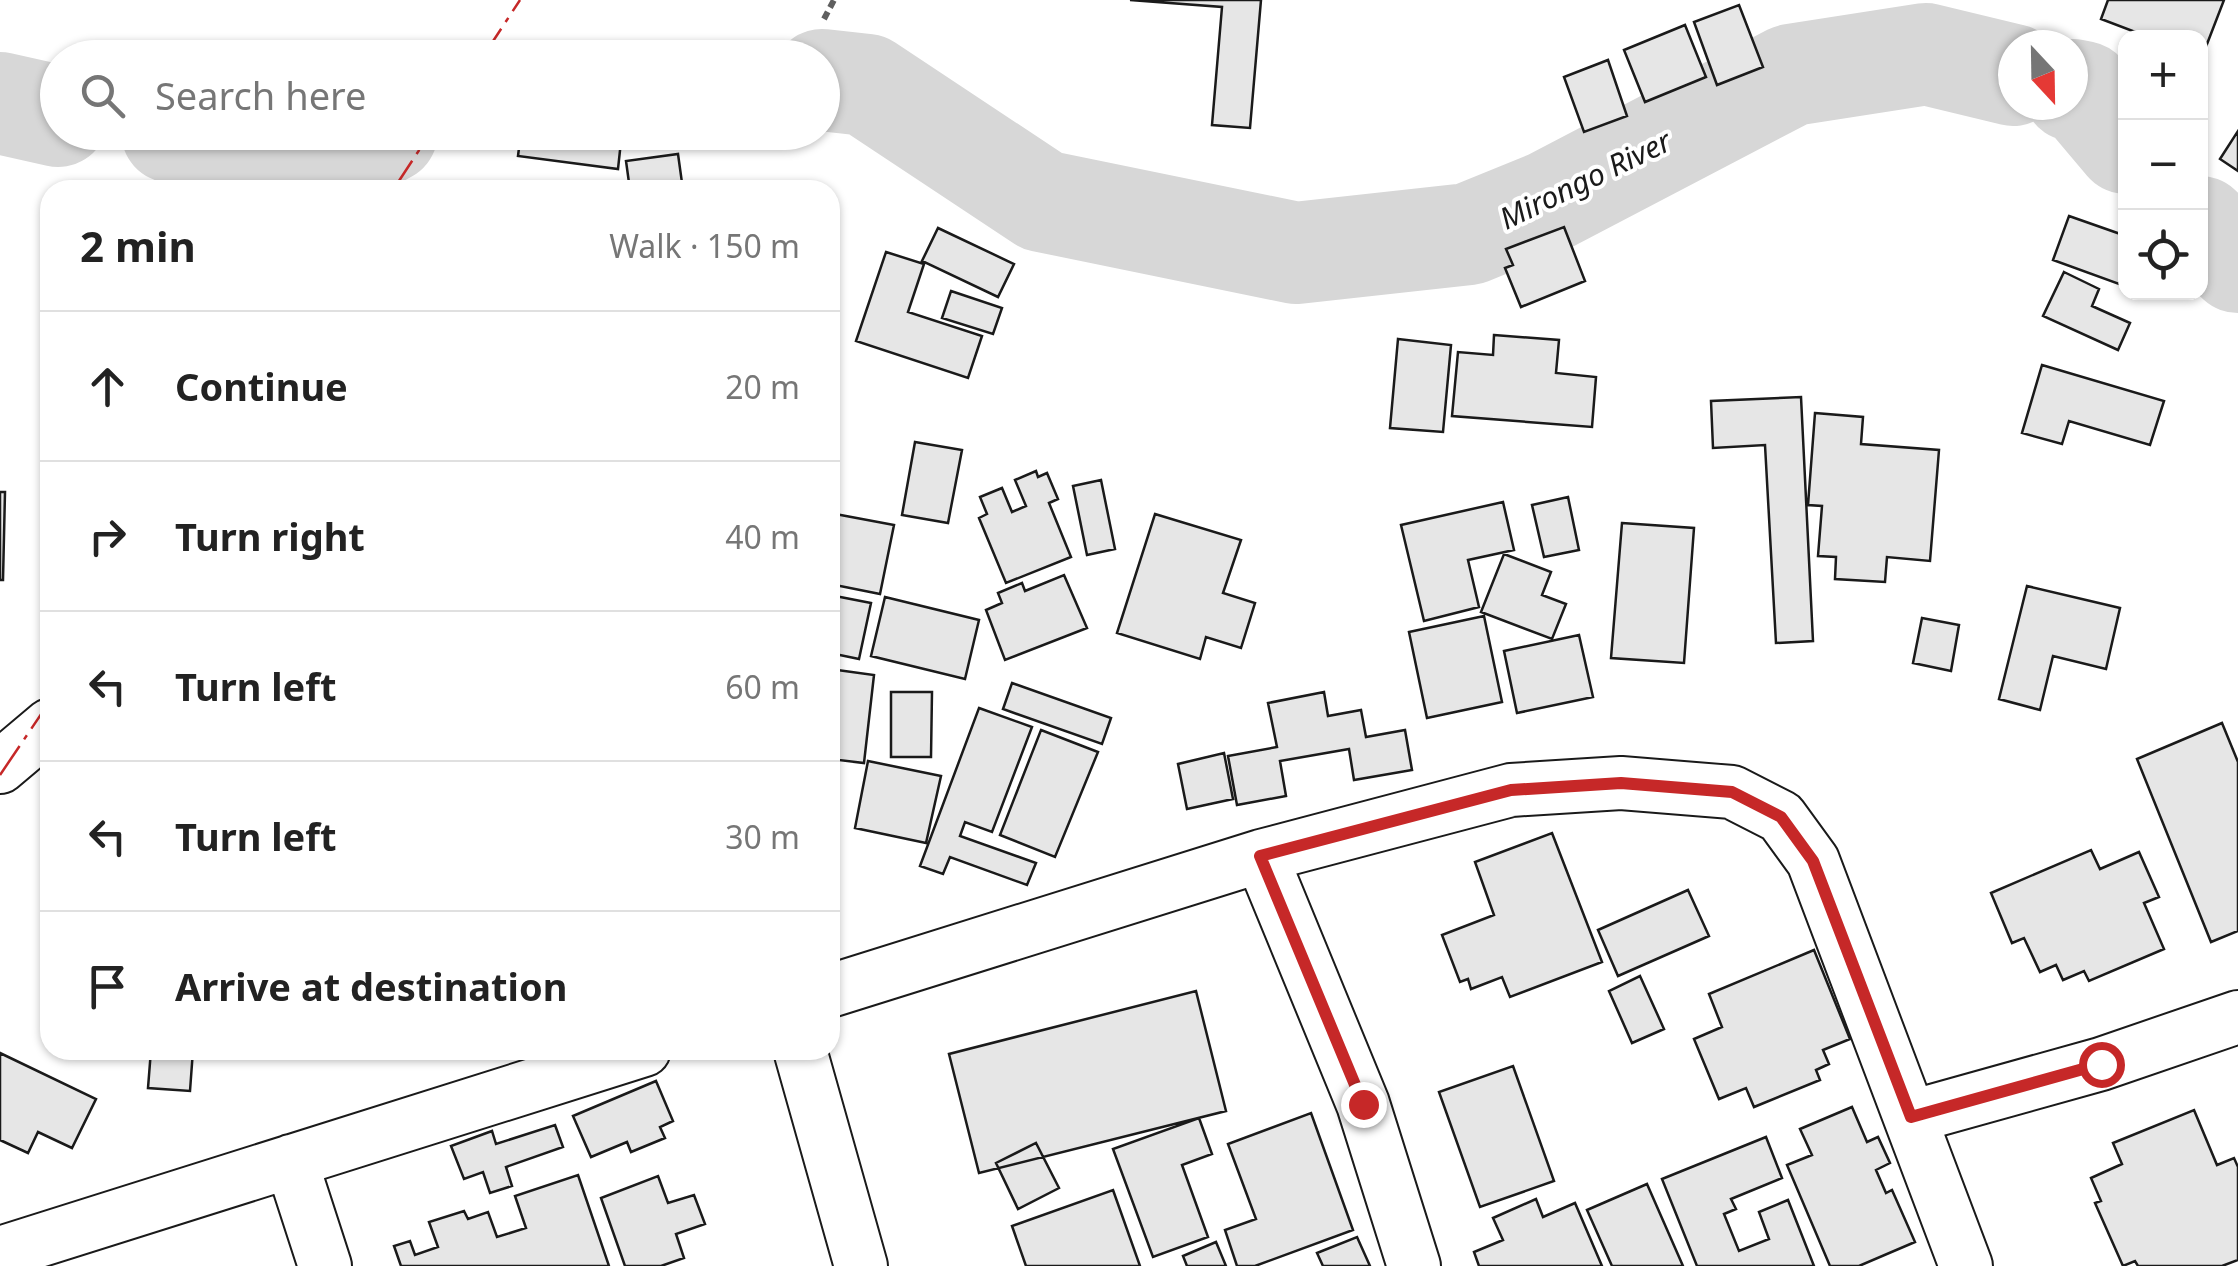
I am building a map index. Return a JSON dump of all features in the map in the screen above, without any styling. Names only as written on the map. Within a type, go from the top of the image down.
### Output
[{"type":"street","points":[[0,766],[40,733]]},
{"type":"street","points":[[840,989],[1260,856],[1511,790],[1621,783],[1732,792],[1781,817],[1813,861],[1966,1266]]},
{"type":"street","points":[[1260,856],[1363,1104],[1414,1266]]},
{"type":"street","points":[[1911,1117],[2101,1064],[2238,1016]]},
{"type":"street","points":[[0,1253],[612,1060]]},
{"type":"street","points":[[803,1060],[861,1266]]},
{"type":"street","points":[[291,1161],[325,1266]]},
{"type":"path","points":[[824,19],[834,0]]},
{"type":"building","points":[[1130,0],[1261,0],[1250,128],[1212,125],[1222,7]]},
{"type":"building","points":[[2108,0],[2224,0],[2208,41],[2208,30],[2130,30],[2101,19]]},
{"type":"building","points":[[1739,5],[1763,67],[1717,85],[1694,22]]},
{"type":"building","points":[[1685,25],[1706,77],[1645,102],[1624,50]]},
{"type":"building","points":[[1608,60],[1627,116],[1584,132],[1564,77]]},
{"type":"building","points":[[2238,131],[2238,171],[2220,159]]},
{"type":"building","points":[[519,150],[620,150],[618,169],[518,156]]},
{"type":"building","points":[[678,154],[682,180],[629,180],[626,161]]},
{"type":"building","points":[[2069,216],[2118,233],[2118,284],[2053,260]]},
{"type":"building","points":[[1564,227],[1585,281],[1521,307],[1505,268],[1513,265],[1506,249]]},
{"type":"building","points":[[938,228],[1014,264],[998,297],[922,261]]},
{"type":"building","points":[[886,252],[924,264],[908,312],[982,336],[968,378],[856,341]]},
{"type":"building","points":[[2064,272],[2099,289],[2092,306],[2130,323],[2118,350],[2043,316]]},
{"type":"building","points":[[951,291],[1002,308],[993,334],[942,318]]},
{"type":"building","points":[[1494,335],[1559,340],[1556,373],[1596,377],[1592,427],[1452,416],[1458,352],[1493,355]]},
{"type":"building","points":[[1398,339],[1451,345],[1443,432],[1390,428]]},
{"type":"building","points":[[2042,365],[2164,401],[2150,445],[2069,421],[2062,444],[2022,433]]},
{"type":"building","points":[[1801,397],[1813,641],[1776,643],[1765,445],[1713,448],[1711,401]]},
{"type":"building","points":[[1815,413],[1863,417],[1861,444],[1939,450],[1930,561],[1887,557],[1885,582],[1835,579],[1836,557],[1818,556],[1822,506],[1808,505]]},
{"type":"building","points":[[915,442],[962,450],[948,523],[902,515]]},
{"type":"building","points":[[1036,471],[1038,477],[1047,473],[1058,499],[1049,503],[1071,557],[1006,583],[979,518],[987,514],[980,497],[1002,488],[1012,512],[1026,506],[1015,480]]},
{"type":"building","points":[[1101,480],[1115,549],[1087,555],[1073,486]]},
{"type":"building","points":[[0,492],[5,492],[3,580],[0,580]]},
{"type":"building","points":[[1568,497],[1579,550],[1544,557],[1532,505]]},
{"type":"building","points":[[1503,502],[1514,550],[1468,560],[1479,607],[1424,621],[1401,525]]},
{"type":"building","points":[[1155,514],[1241,540],[1223,593],[1255,603],[1241,648],[1206,637],[1200,659],[1117,633]]},
{"type":"building","points":[[840,515],[894,525],[880,594],[840,586]]},
{"type":"building","points":[[1622,523],[1694,528],[1684,663],[1611,658]]},
{"type":"building","points":[[1504,554],[1551,572],[1542,595],[1566,604],[1552,639],[1481,612]]},
{"type":"building","points":[[1064,575],[1087,628],[1005,660],[986,610],[1002,603],[998,593],[1022,583],[1025,591]]},
{"type":"building","points":[[2027,586],[2120,608],[2106,669],[2053,656],[2040,710],[1999,699]]},
{"type":"building","points":[[840,597],[871,603],[859,659],[840,655]]},
{"type":"building","points":[[885,597],[979,620],[965,679],[871,656]]},
{"type":"building","points":[[1484,616],[1502,702],[1427,718],[1409,632]]},
{"type":"building","points":[[1922,618],[1959,625],[1951,671],[1913,663]]},
{"type":"building","points":[[1579,635],[1593,697],[1517,713],[1504,651]]},
{"type":"building","points":[[840,670],[874,675],[864,763],[840,760]]},
{"type":"building","points":[[1012,683],[1111,718],[1102,744],[1003,709]]},
{"type":"building","points":[[891,692],[932,692],[931,757],[891,757]]},
{"type":"building","points":[[1324,692],[1328,716],[1361,710],[1366,737],[1405,730],[1412,770],[1354,780],[1349,749],[1280,761],[1286,796],[1237,805],[1228,756],[1277,747],[1268,703]]},
{"type":"building","points":[[979,708],[1032,727],[992,832],[965,822],[960,836],[1036,863],[1027,885],[950,857],[943,874],[920,866]]},
{"type":"building","points":[[2222,723],[2238,762],[2238,931],[2211,942],[2137,759]]},
{"type":"building","points":[[1041,730],[1098,752],[1055,857],[1000,835]]},
{"type":"building","points":[[1224,753],[1233,799],[1187,809],[1178,764]]},
{"type":"building","points":[[868,761],[941,776],[926,843],[855,828]]},
{"type":"building","points":[[1552,833],[1602,962],[1510,997],[1502,977],[1471,989],[1468,979],[1460,982],[1442,935],[1494,915],[1475,862]]},
{"type":"building","points":[[2091,850],[2100,869],[2139,852],[2159,897],[2144,903],[2164,949],[2089,981],[2084,971],[2063,980],[2056,965],[2040,972],[2024,938],[2012,943],[1991,893]]},
{"type":"building","points":[[1688,890],[1709,936],[1618,976],[1598,930]]},
{"type":"building","points":[[1814,950],[1850,1039],[1823,1050],[1829,1064],[1816,1070],[1820,1080],[1754,1107],[1746,1088],[1719,1099],[1694,1039],[1722,1027],[1709,994]]},
{"type":"building","points":[[1640,976],[1664,1029],[1632,1043],[1609,991]]},
{"type":"building","points":[[1196,991],[1226,1111],[979,1173],[949,1054]]},
{"type":"building","points":[[0,1053],[96,1099],[72,1148],[38,1132],[28,1153],[0,1140]]},
{"type":"building","points":[[150,1060],[192,1060],[190,1091],[148,1088]]},
{"type":"building","points":[[1513,1066],[1554,1181],[1480,1207],[1439,1092]]},
{"type":"building","points":[[656,1081],[673,1121],[660,1127],[665,1138],[631,1152],[627,1142],[591,1157],[573,1116]]},
{"type":"building","points":[[1852,1107],[1867,1142],[1878,1137],[1890,1163],[1876,1170],[1886,1193],[1892,1190],[1915,1242],[1859,1266],[1830,1266],[1787,1165],[1812,1155],[1800,1129]]},
{"type":"building","points":[[2194,1110],[2217,1165],[2234,1158],[2238,1167],[2238,1260],[2222,1266],[2138,1266],[2135,1261],[2123,1266],[2095,1203],[2101,1201],[2091,1178],[2122,1164],[2113,1143]]},
{"type":"building","points":[[1311,1113],[1353,1230],[1255,1266],[1237,1266],[1225,1230],[1256,1219],[1228,1144]]},
{"type":"building","points":[[1199,1118],[1212,1154],[1182,1165],[1208,1237],[1153,1257],[1113,1149]]},
{"type":"building","points":[[555,1125],[563,1147],[506,1167],[512,1186],[490,1193],[483,1172],[464,1179],[451,1146],[492,1131],[496,1144]]},
{"type":"building","points":[[1766,1137],[1782,1178],[1731,1199],[1736,1209],[1724,1214],[1739,1251],[1769,1239],[1759,1212],[1788,1200],[1814,1266],[1697,1266],[1662,1179]]},
{"type":"building","points":[[1036,1143],[1059,1188],[1018,1209],[996,1163]]},
{"type":"building","points":[[578,1175],[609,1266],[401,1266],[394,1246],[410,1241],[415,1255],[438,1247],[429,1222],[464,1211],[468,1219],[488,1212],[497,1237],[526,1228],[515,1196]]},
{"type":"building","points":[[658,1176],[668,1203],[694,1195],[705,1224],[676,1234],[684,1258],[661,1266],[625,1266],[601,1198]]},
{"type":"building","points":[[1647,1184],[1683,1266],[1612,1266],[1587,1210]]},
{"type":"building","points":[[1113,1190],[1140,1266],[1026,1266],[1012,1226]]},
{"type":"building","points":[[1536,1199],[1543,1217],[1575,1203],[1602,1266],[1479,1266],[1474,1252],[1503,1240],[1493,1218]]},
{"type":"building","points":[[1357,1237],[1370,1266],[1323,1266],[1317,1253]]},
{"type":"building","points":[[1216,1242],[1226,1266],[1187,1266],[1183,1256]]},
{"type":"waterway","name":"Mirongo River","points":[[840,82],[867,85],[1042,201],[1296,253],[1469,234],[1550,201],[1791,75],[1926,54],[1998,71]]},
{"type":"waterway","name":"Mirongo River","points":[[2088,98],[2118,134]]},
{"type":"waterway","name":"Mirongo River","points":[[0,103],[40,112]]},
{"type":"waterway","name":"Mirongo River","points":[[2208,234],[2238,262]]},
{"type":"power","points":[[494,40],[520,0]]},
{"type":"power","points":[[400,180],[419,150]]},
{"type":"power","points":[[0,775],[40,716]]},
{"type":"route","points":[[1363,1104],[1260,856],[1511,790],[1621,783],[1732,792],[1781,817],[1813,861],[1911,1117],[2101,1064]]}]
